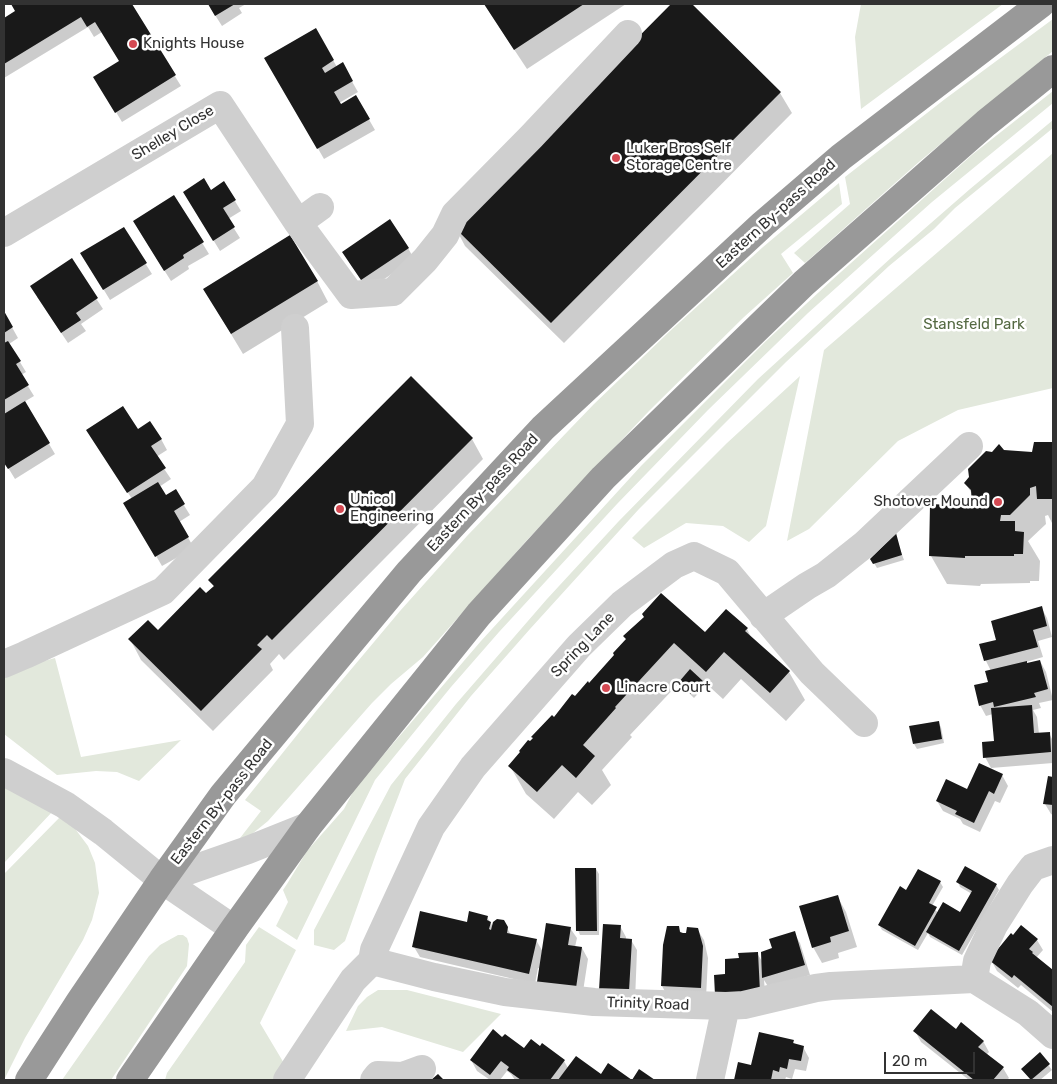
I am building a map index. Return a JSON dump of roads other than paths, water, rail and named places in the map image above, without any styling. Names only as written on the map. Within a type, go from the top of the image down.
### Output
[{"type":"highway","name":"Eastern By-pass Road","points":[[29,1080],[162,880],[224,795],[409,572],[543,428],[763,224],[840,157],[1041,4]]},
{"type":"highway","points":[[130,1080],[308,826],[479,614],[603,478],[804,283],[986,123],[1053,69]]},
{"type":"street","name":"Shelley Close","points":[[4,233],[220,105],[309,215],[351,295],[393,292],[425,260],[445,235],[454,214],[531,137],[628,34]]},
{"type":"street","points":[[4,664],[164,591],[265,487],[300,424],[295,328]]},
{"type":"street","points":[[763,616],[826,575],[865,544],[968,446]]},
{"type":"street","name":"Spring Lane","points":[[372,961],[374,950],[431,827],[473,767],[579,646],[622,604],[674,565],[694,556],[727,572],[812,673],[864,723]]},
{"type":"street","points":[[4,772],[65,805],[104,832],[162,880],[234,930]]},
{"type":"street","points":[[162,880],[248,850],[308,826]]},
{"type":"street","points":[[1053,860],[1033,867],[1020,884],[994,925],[977,960],[974,979],[1028,1013],[1053,1035]]},
{"type":"street","points":[[287,1080],[353,980],[372,961]]},
{"type":"street","name":"Trinity Road","points":[[372,961],[434,977],[506,992],[594,1002],[726,1006],[744,1005],[816,988],[974,979]]},
{"type":"street","points":[[710,1080],[726,1006]]},
{"type":"street","points":[[374,1080],[378,1075],[403,1076],[422,1069]]},
{"type":"place","name":"Knights House","points":[[133,44]]},
{"type":"place","name":"Luker Bros Self Storage Centre","points":[[616,158]]},
{"type":"place","name":"Shotover Mound","points":[[998,502]]},
{"type":"place","name":"Unicol Engineering","points":[[340,509]]},
{"type":"place","name":"Linacre Court","points":[[606,688]]},
{"type":"park label","name":"Stansfeld Park","points":[[974,325]]}]
